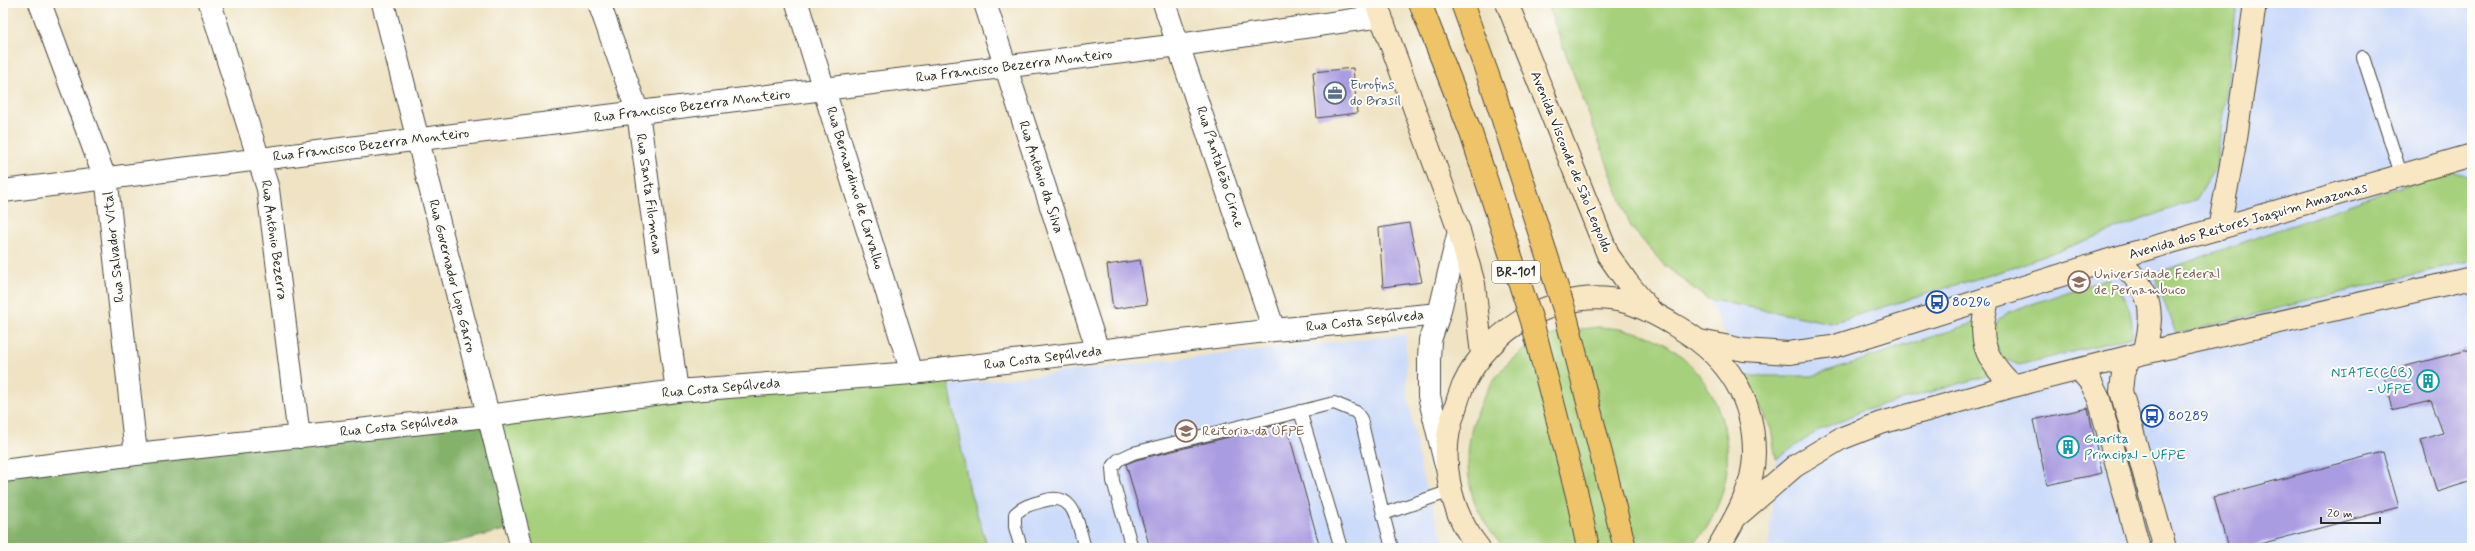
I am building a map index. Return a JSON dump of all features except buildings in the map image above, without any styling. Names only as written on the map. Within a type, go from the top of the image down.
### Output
[{"type":"highway","name":"BR-101","points":[[1420,3],[1471,133],[1532,321],[1577,495],[1588,548]]},
{"type":"highway","name":"BR-101","points":[[1462,3],[1495,95],[1565,312],[1625,548]]},
{"type":"street","name":"Rua Salvador Vital","points":[[40,3],[110,195],[136,454]]},
{"type":"street","name":"Rua Antônio Bezerra","points":[[210,3],[268,189],[299,437]]},
{"type":"street","name":"Rua Governador Lopo Garro","points":[[383,3],[487,416],[522,548]]},
{"type":"street","name":"Rua Santa Filomena","points":[[600,3],[638,113],[677,391]]},
{"type":"street","name":"Rua Bernardino de Carvalho","points":[[797,3],[825,88],[912,373]]},
{"type":"street","name":"Rua Antônio da Silva","points":[[985,3],[1098,351]]},
{"type":"street","name":"Rua Pantaleão Cirne","points":[[1164,3],[1274,330]]},
{"type":"street","name":"Avenida Visconde de São Leopoldo","points":[[1507,3],[1608,255],[1627,282],[1651,311]]},
{"type":"street","points":[[2219,229],[2236,138],[2255,3]]},
{"type":"street","name":"Rua Francisco Bezerra Monteiro","points":[[3,191],[417,138],[638,113],[825,88],[1179,45],[1378,9]]},
{"type":"street","points":[[1378,9],[1459,231],[1474,284],[1482,355]]},
{"type":"street","name":"Avenida dos Reitores Joaquim Amazonas","points":[[1700,341],[1744,350],[1789,353],[1832,347],[2116,258],[2467,159]]},
{"type":"street","points":[[1459,231],[1439,314],[1430,340],[1429,396],[1455,506],[1470,537],[1479,548]]},
{"type":"street","points":[[2116,258],[2136,277],[2148,301],[2151,327],[2137,355],[2123,374],[2121,391],[2165,548]]},
{"type":"street","points":[[1737,516],[1795,466],[1840,439],[1881,423],[2013,386],[2137,355],[2472,278]]},
{"type":"street","points":[[1989,298],[1982,317],[1982,336],[1987,355],[1998,372],[2013,386]]},
{"type":"street","points":[[1449,482],[1449,428],[1463,385],[1482,355],[1508,330],[1529,316],[1552,306],[1577,300],[1602,299],[1627,303],[1651,311],[1700,341],[1724,363],[1741,390],[1752,421],[1754,454],[1749,486],[1737,516],[1718,548]]},
{"type":"street","name":"Rua Costa Sepúlveda","points":[[3,471],[136,454],[487,416],[677,391],[912,373],[1274,330],[1439,314]]},
{"type":"street","points":[[2080,370],[2091,383],[2098,399],[2139,548]]},
{"type":"lane","points":[[2363,57],[2402,177]]},
{"type":"lane","points":[[1132,548],[1113,481],[1112,468],[1118,460],[1133,453],[1334,403],[1356,412],[1361,419],[1392,548]]},
{"type":"lane","points":[[1300,411],[1341,548]]},
{"type":"lane","points":[[1383,514],[1449,482]]},
{"type":"lane","points":[[1021,548],[1015,527],[1015,514],[1022,508],[1052,498],[1064,499],[1071,506],[1085,548]]},
{"type":"shaded area","name":"Universidade Federal de Pernambuco","points":[[1547,3],[2472,3],[2472,548],[1767,548],[1769,543],[1776,459],[1771,429],[1708,299],[1663,264],[1631,227]]},
{"type":"shaded area","name":"Reitoria da UFPE","points":[[1406,334],[1407,392],[1421,471],[1446,548],[988,548],[970,492],[949,385]]},
{"type":"green space","points":[[1569,3],[2237,3],[2216,167],[2197,199],[2012,268],[1831,323],[1707,299],[1663,264],[1631,227],[1549,9]]},
{"type":"green space","points":[[2445,171],[2472,179],[2472,260],[2176,334],[2154,274]]},
{"type":"green space","points":[[2108,278],[2128,304],[2131,318],[2132,337],[2019,365],[2002,358],[1996,345],[1994,334],[1997,323],[2006,313]]},
{"type":"green space","points":[[1977,322],[1994,374],[1862,411],[1819,430],[1776,459],[1771,429],[1746,376],[1812,376]]},
{"type":"green space","points":[[1598,327],[1628,330],[1657,340],[1678,354],[1696,371],[1710,392],[1720,415],[1726,439],[1727,464],[1723,489],[1714,513],[1704,532],[1686,548],[1504,548],[1484,521],[1476,506],[1471,490],[1468,467],[1469,444],[1474,421],[1482,400],[1494,380],[1508,363],[1526,348],[1553,335],[1572,330]]},
{"type":"green space","points":[[949,369],[949,385],[970,492],[988,548],[523,548],[487,416]]},
{"type":"green space","points":[[487,416],[517,527],[433,548],[3,548],[3,472]]},
{"type":"place","name":"Eurofins do Brasil","points":[[1335,93]]},
{"type":"place","name":"Universidade Federal de Pernambuco","points":[[2079,282]]},
{"type":"place","name":"80296","points":[[1937,302]]},
{"type":"place","name":"NIATE(CCB) - UFPE","points":[[2428,381]]},
{"type":"place","name":"80289","points":[[2152,416]]},
{"type":"place","name":"Reitoria da UFPE","points":[[1186,431]]},
{"type":"place","name":"Guarita Principal - UFPE","points":[[2068,447]]}]
